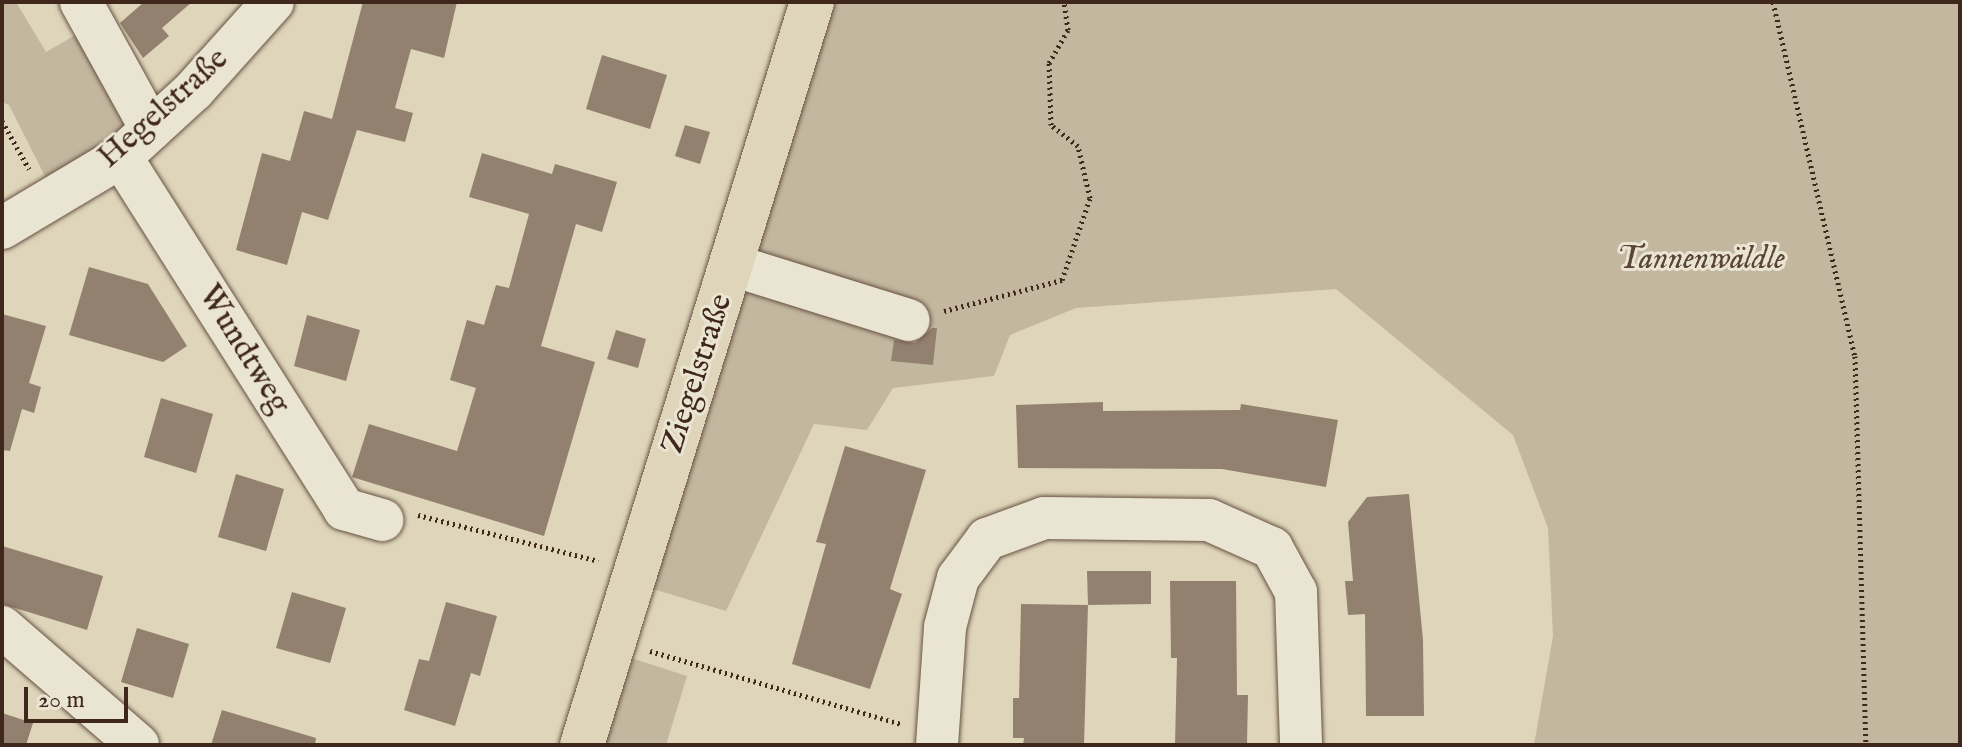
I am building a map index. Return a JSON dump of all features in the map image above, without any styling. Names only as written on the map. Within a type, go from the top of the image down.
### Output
[{"type":"main road","name":"Ziegelstraße","points":[[582,745],[812,2]]},
{"type":"street","points":[[81,2],[151,129]]},
{"type":"street","name":"Hegelstraße","points":[[2,228],[121,157],[273,2]]},
{"type":"street","name":"Wundtweg","points":[[121,157],[344,509],[382,520]]},
{"type":"street","points":[[732,265],[909,320]]},
{"type":"street","points":[[938,739],[945,627],[958,578],[987,539],[1044,518],[1209,520],[1272,548],[1296,592],[1301,745]]},
{"type":"street","points":[[2,627],[138,745]]},
{"type":"path","points":[[909,320],[1062,280],[1090,198],[1078,146],[1051,125],[1049,63],[1068,30],[1064,2]]},
{"type":"path","points":[[1773,2],[1855,356],[1866,745]]},
{"type":"path","points":[[2,121],[48,201]]},
{"type":"path","points":[[382,520],[412,513],[602,562]]},
{"type":"path","points":[[615,640],[938,739]]},
{"type":"green space","points":[[2,2],[16,2],[46,52],[84,30],[140,125],[51,188],[9,105],[2,102]]},
{"type":"green space","name":"Tannenwäldle","points":[[830,2],[1960,2],[1960,745],[1534,745],[1553,636],[1548,528],[1513,435],[1336,289],[1076,308],[1010,335],[994,376],[893,388],[867,430],[814,424],[726,611],[653,589]]},
{"type":"green space","points":[[625,656],[687,676],[666,745],[597,745]]},
{"type":"building","points":[[144,2],[192,2],[162,28],[169,36],[143,58],[120,23]]},
{"type":"building","points":[[363,2],[457,2],[444,58],[411,49],[395,108],[413,113],[405,142],[357,130],[328,220],[302,212],[287,265],[236,250],[262,153],[290,161],[304,111],[332,119]]},
{"type":"building","points":[[602,55],[667,75],[650,129],[586,109]]},
{"type":"building","points":[[685,125],[710,132],[700,164],[675,156]]},
{"type":"building","points":[[482,153],[552,174],[555,164],[617,182],[602,232],[576,224],[541,346],[595,362],[544,536],[352,477],[369,424],[457,451],[476,388],[450,380],[467,320],[484,325],[496,285],[509,288],[529,214],[469,197]]},
{"type":"building","points":[[89,267],[148,284],[187,346],[163,362],[69,335]]},
{"type":"building","points":[[2,314],[46,326],[29,383],[41,387],[34,413],[22,409],[10,451],[2,450]]},
{"type":"building","points":[[307,315],[360,330],[346,381],[294,366]]},
{"type":"building","points":[[932,328],[937,328],[933,365],[891,361],[894,340],[915,343]]},
{"type":"building","points":[[616,330],[646,339],[638,368],[607,359]]},
{"type":"building","points":[[161,398],[213,414],[196,473],[144,457]]},
{"type":"building","points":[[1103,402],[1103,411],[1240,410],[1241,404],[1338,420],[1326,487],[1222,469],[1018,468],[1016,405]]},
{"type":"building","points":[[845,446],[926,470],[890,589],[902,594],[870,689],[792,664],[826,544],[816,542]]},
{"type":"building","points":[[236,474],[284,489],[266,551],[218,537]]},
{"type":"building","points":[[1409,494],[1423,640],[1424,716],[1366,716],[1365,614],[1348,615],[1345,581],[1353,581],[1348,522],[1367,497]]},
{"type":"building","points":[[2,546],[103,576],[87,630],[2,604]]},
{"type":"building","points":[[1087,571],[1151,571],[1151,604],[1088,605]]},
{"type":"building","points":[[1170,581],[1236,581],[1237,695],[1248,695],[1247,745],[1175,745],[1177,658],[1171,658]]},
{"type":"building","points":[[292,592],[346,608],[330,663],[276,648]]},
{"type":"building","points":[[446,602],[497,616],[480,676],[471,673],[455,726],[404,710],[419,659],[429,661]]},
{"type":"building","points":[[1021,604],[1088,605],[1084,745],[1023,745],[1024,738],[1013,738],[1013,698],[1019,698]]},
{"type":"building","points":[[137,628],[189,644],[173,698],[121,682]]},
{"type":"building","points":[[222,710],[316,738],[315,745],[211,745]]},
{"type":"building","points":[[2,713],[33,723],[26,745],[2,745]]}]
